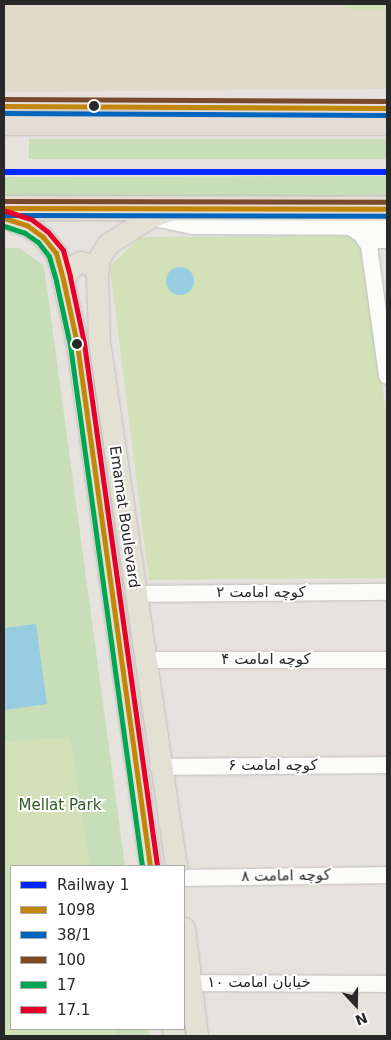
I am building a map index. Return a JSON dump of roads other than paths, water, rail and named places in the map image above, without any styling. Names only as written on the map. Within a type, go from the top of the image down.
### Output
[{"type":"highway","points":[[4,123],[387,123]]},
{"type":"highway","points":[[4,208],[387,209]]},
{"type":"main road","name":"Emamat Boulevard","points":[[174,208],[150,216],[108,244],[99,258],[97,275],[99,341],[159,767],[176,865]]},
{"type":"main road","name":"Emamat Boulevard","points":[[4,218],[28,226],[42,237],[56,253],[63,278],[77,344],[150,865]]},
{"type":"main road","points":[[63,278],[72,266],[80,262],[93,265],[97,275]]},
{"type":"main road","points":[[185,937],[197,1036]]},
{"type":"street","points":[[150,216],[192,226],[387,227]]},
{"type":"street","points":[[352,228],[361,234],[369,246],[387,376]]},
{"type":"street","points":[[369,246],[378,239],[387,240]]},
{"type":"street","name":"کوچه امامت ۲","points":[[136,594],[387,592]]},
{"type":"street","name":"کوچه امامت ۴","points":[[145,660],[387,660]]},
{"type":"street","name":"کوچه امامت ۶","points":[[159,767],[387,765]]},
{"type":"street","name":"کوچه امامت ۸","points":[[185,878],[387,875]]},
{"type":"street","name":"خیابان امامت ۱۰","points":[[190,983],[387,984]]},
{"type":"water","points":[[180,267],[190,271],[194,281],[190,291],[180,295],[170,291],[166,281],[170,271]]},
{"type":"water","points":[[36,624],[47,704],[5,710],[4,628]]},
{"type":"rail line","name":"1","points":[[4,172],[387,172]]},
{"type":"park label","name":"Mellat Park","points":[[60,806]]}]
